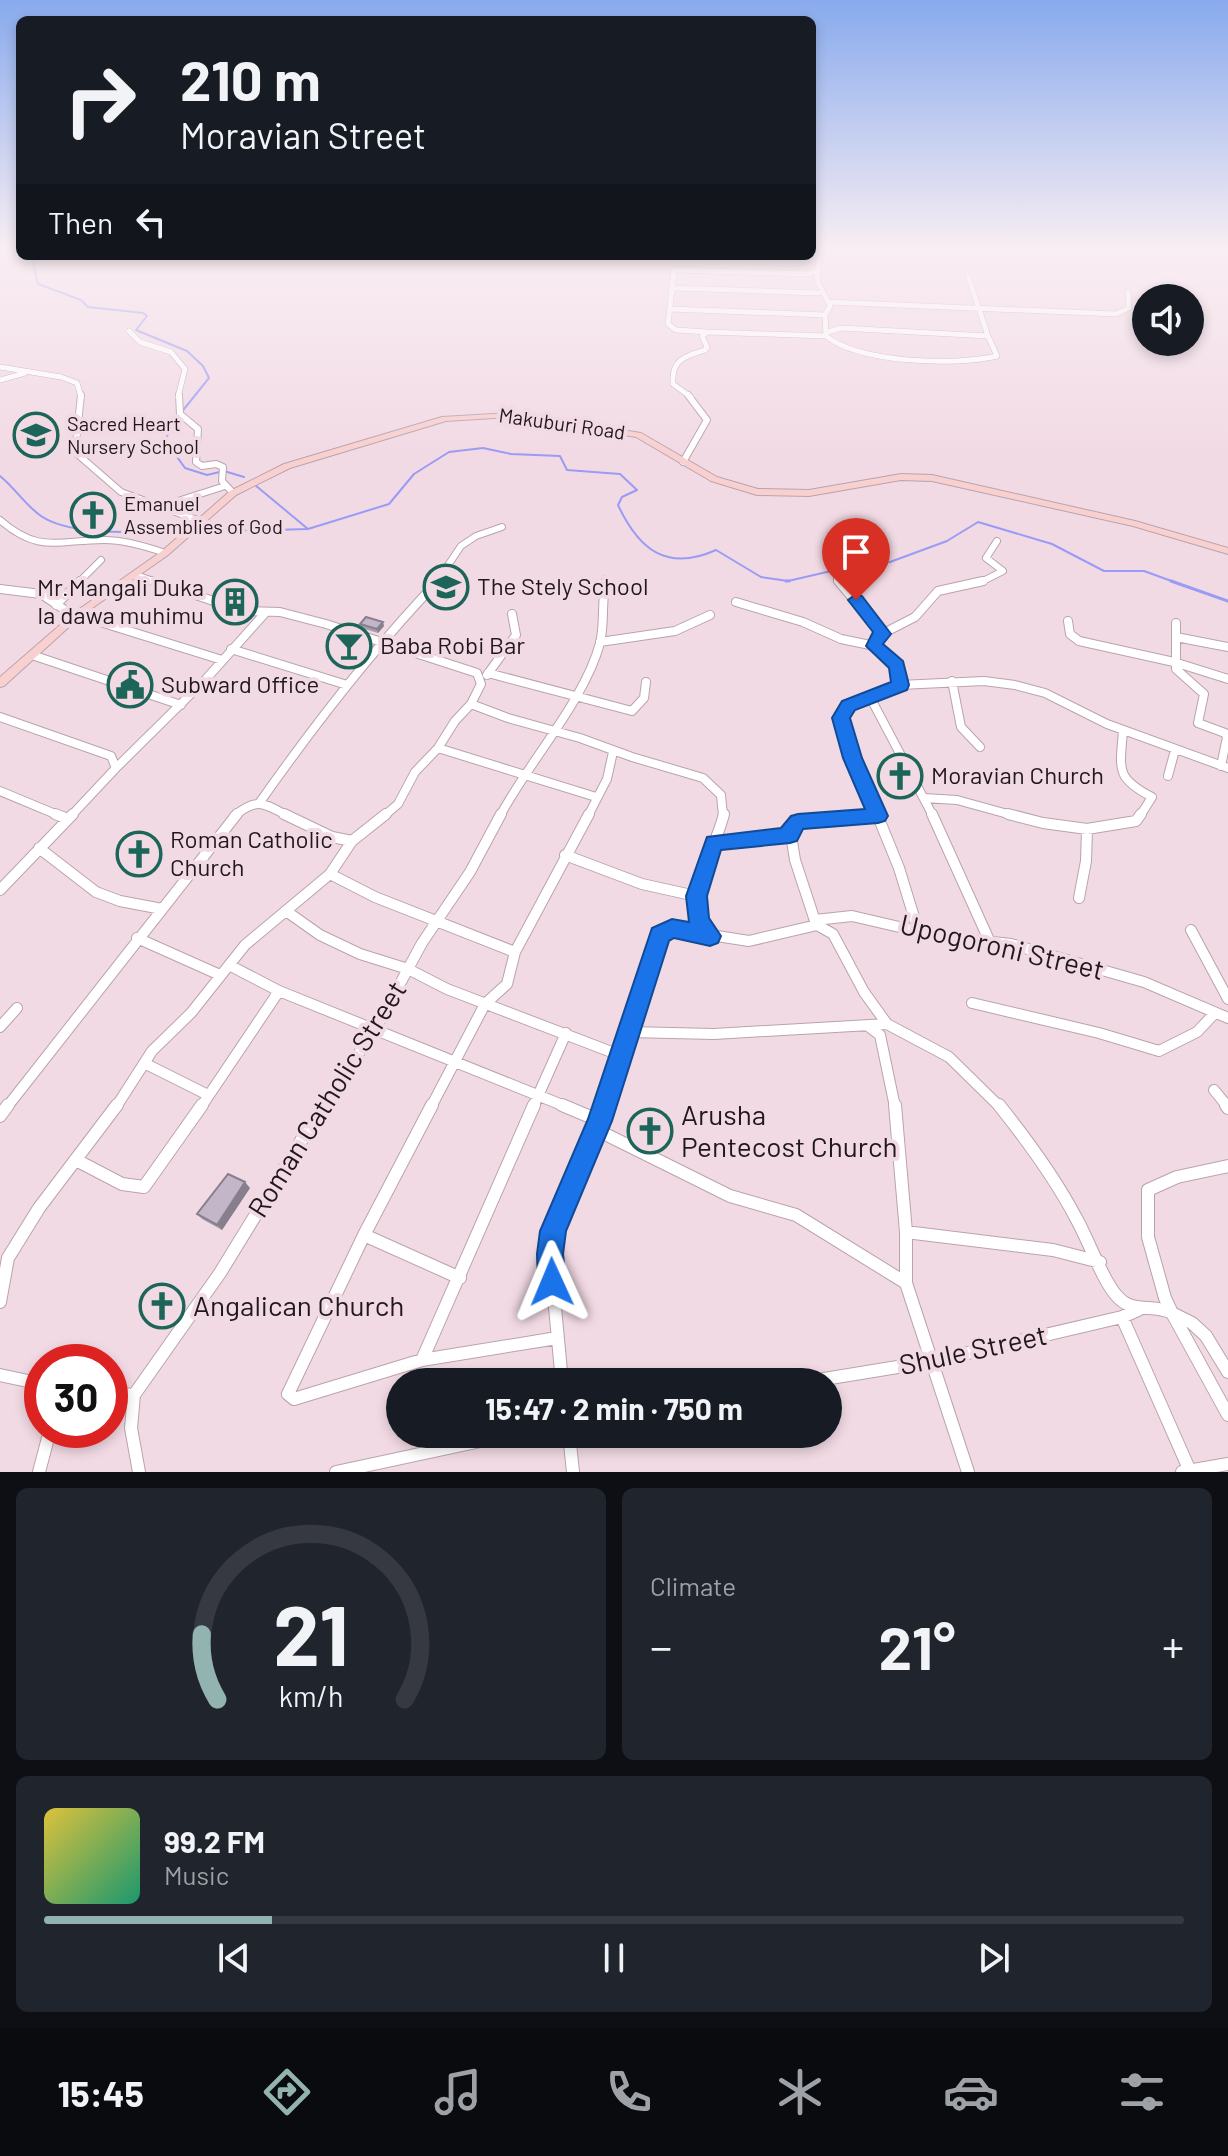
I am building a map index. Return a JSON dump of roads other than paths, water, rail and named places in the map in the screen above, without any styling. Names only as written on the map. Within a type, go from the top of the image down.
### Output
[{"type":"street","points":[[670,316],[668,324],[672,328],[708,332],[827,334],[841,328],[988,336]]},
{"type":"street","points":[[825,316],[827,334],[835,346],[871,357],[984,359],[997,356],[982,316]]},
{"type":"street","points":[[129,331],[140,342],[171,352],[185,369],[177,403],[180,414],[193,420],[199,433],[196,462],[199,466],[216,464],[223,467],[225,486],[233,493]]},
{"type":"street","points":[[683,462],[707,424],[707,417],[696,401],[672,381],[674,366],[680,356],[705,350],[707,347],[702,336],[708,332]]},
{"type":"street","points":[[0,367],[68,378],[79,385],[78,427],[73,442],[75,452],[121,492],[196,525]]},
{"type":"street","points":[[0,380],[26,373]]},
{"type":"street","name":"Makuburi Road","points":[[0,683],[78,614],[165,553],[233,493],[287,466],[430,424],[470,416],[530,417],[638,435],[683,462],[737,488],[783,495],[834,490],[901,477],[932,478],[1135,524],[1228,551]]},
{"type":"street","points":[[159,507],[225,486]]},
{"type":"street","points":[[0,520],[18,534],[46,546],[114,540],[165,553]]},
{"type":"street","points":[[260,802],[306,735],[380,643],[444,574],[461,546],[476,536],[502,527]]},
{"type":"street","points":[[875,646],[876,637],[915,617],[938,591],[978,583],[1003,571],[986,558],[997,541]]},
{"type":"street","points":[[56,605],[101,560]]},
{"type":"street","points":[[136,575],[233,608],[312,620],[477,673],[481,684]]},
{"type":"street","name":"Roman Catholic Street","points":[[134,1395],[220,1273],[340,1078],[376,1028],[438,919],[554,732],[600,642],[601,603],[606,579]]},
{"type":"street","points":[[837,579],[883,634]]},
{"type":"street","points":[[0,589],[41,594],[56,605],[78,614],[222,660]]},
{"type":"street","points":[[736,602],[803,622],[850,642],[875,646],[897,665],[900,685]]},
{"type":"street","points":[[2,884],[181,705],[267,611]]},
{"type":"street","points":[[0,1302],[4,1255],[112,1114],[157,1045],[191,1013],[255,936],[330,874],[352,841],[398,804],[415,772],[438,748],[455,721],[471,704],[488,673],[516,635],[512,614]]},
{"type":"street","points":[[600,642],[675,631],[710,615]]},
{"type":"street","points":[[1068,621],[1070,634],[1079,641],[1174,662],[1228,679]]},
{"type":"street","points":[[918,930],[899,868],[841,726],[843,711],[848,705],[900,685],[996,682],[1031,688],[1123,731],[1224,767],[1227,737],[1225,733],[1198,723],[1203,690],[1179,673],[1174,662],[1176,623]]},
{"type":"street","points":[[1176,637],[1228,647]]},
{"type":"street","points":[[231,649],[347,685]]},
{"type":"street","points":[[32,655],[181,705]]},
{"type":"street","points":[[488,673],[634,711],[644,698],[646,682]]},
{"type":"street","points":[[952,681],[961,727],[980,747]]},
{"type":"street","points":[[870,697],[952,852],[989,940]]},
{"type":"street","points":[[471,704],[494,716],[588,741],[613,752],[710,782],[724,800],[724,816],[696,896],[698,918],[710,936]]},
{"type":"street","points":[[0,717],[111,756],[116,768]]},
{"type":"street","points":[[924,798],[957,800],[1043,823],[1087,829],[1136,821],[1152,797],[1130,786],[1120,771],[1123,731]]},
{"type":"street","points":[[438,748],[596,797]]},
{"type":"street","points":[[1168,776],[1175,750]]},
{"type":"street","points":[[557,1338],[422,1360],[294,1399],[288,1394],[364,1235],[485,1004],[507,984],[515,952],[607,779],[613,752]]},
{"type":"street","points":[[0,791],[68,819]]},
{"type":"street","points":[[0,1116],[234,816],[248,805],[260,802],[332,837],[352,841]]},
{"type":"street","points":[[878,816],[798,822],[790,829],[798,872],[816,922],[833,934],[864,992],[887,1024],[940,1051],[996,1102],[1047,1167],[1116,1296],[1138,1310],[1163,1308],[1192,1319],[1207,1335],[1228,1372]]},
{"type":"street","points":[[1079,898],[1086,861],[1087,829]]},
{"type":"street","points":[[714,842],[790,835]]},
{"type":"street","points":[[39,848],[96,892],[120,901],[162,909]]},
{"type":"street","points":[[565,855],[642,884],[696,896]]},
{"type":"street","points":[[330,874],[383,901],[438,919],[515,952]]},
{"type":"street","points":[[286,911],[320,935],[360,954],[408,969],[447,989],[622,1056]]},
{"type":"street","name":"Upogoroni Street","points":[[560,1368],[550,1254],[553,1231],[598,1125],[660,935],[672,929],[749,941],[816,922],[852,916],[954,939],[989,940],[1127,976],[1228,1018]]},
{"type":"street","points":[[1191,930],[1228,999]]},
{"type":"street","points":[[137,938],[220,975]]},
{"type":"street","points":[[229,965],[279,991],[537,1096],[730,1196],[796,1215],[906,1283]]},
{"type":"street","points":[[76,1160],[122,1184],[144,1187],[162,1166],[279,991]]},
{"type":"street","points":[[972,1003],[1086,1029],[1159,1051],[1197,1032],[1214,1014]]},
{"type":"street","points":[[0,1027],[17,1008]]},
{"type":"street","points":[[629,1032],[714,1034],[887,1024]]},
{"type":"street","points":[[868,1026],[880,1035],[894,1091],[906,1232],[906,1283],[968,1472]]},
{"type":"street","points":[[422,1360],[566,1033]]},
{"type":"street","points":[[144,1063],[208,1095]]},
{"type":"street","points":[[1214,1090],[1228,1108]]},
{"type":"street","points":[[1228,1166],[1184,1174],[1148,1190],[1143,1218],[1160,1288],[1228,1415]]},
{"type":"street","points":[[906,1232],[953,1241],[1031,1246],[1100,1262]]},
{"type":"street","points":[[364,1235],[460,1278]]},
{"type":"street","name":"Shule Street","points":[[842,1376],[934,1361],[1122,1317],[1138,1310]]},
{"type":"street","points":[[1122,1317],[1192,1471],[1228,1464]]},
{"type":"street","points":[[0,1375],[24,1380]]},
{"type":"street","points":[[128,1394],[134,1395],[131,1428],[139,1472]]},
{"type":"street","points":[[39,1472],[45,1448]]},
{"type":"street","points":[[336,1472],[448,1448]]},
{"type":"street","points":[[570,1448],[573,1472]]},
{"type":"waterway","points":[[147,316],[136,330],[187,351],[203,366],[209,378],[176,419],[165,440],[185,468],[207,475],[224,471],[244,477]]},
{"type":"waterway","points":[[308,529],[389,504],[414,474],[449,452],[483,448],[511,454],[560,456],[567,470],[620,474],[637,490],[622,497],[618,505],[635,534],[656,553],[683,559],[716,550],[761,577],[788,581]]},
{"type":"waterway","points":[[0,476],[35,512],[55,523],[110,532],[185,532]]},
{"type":"waterway","points":[[255,485],[308,529]]},
{"type":"waterway","points":[[788,581],[857,565],[890,562],[947,541],[978,522],[1052,544],[1104,571],[1144,571],[1177,583]]},
{"type":"waterway","points":[[193,532],[308,529]]},
{"type":"waterway","points":[[1171,581],[1228,601]]},
{"type":"place","name":"Sacred Heart Nursery School","points":[[36,435]]},
{"type":"place","name":"Emanuel Assemblies of God","points":[[93,515]]},
{"type":"place","name":"The Stely School","points":[[446,587]]},
{"type":"place","name":"Mr.Mangali Duka la dawa muhimu","points":[[235,602]]},
{"type":"place","name":"Baba Robi Bar","points":[[349,646]]},
{"type":"place","name":"Subward Office","points":[[130,685]]},
{"type":"place","name":"Moravian Church","points":[[900,776]]},
{"type":"place","name":"Roman Catholic Church","points":[[139,854]]},
{"type":"place","name":"Arusha Pentecost Church","points":[[650,1131]]},
{"type":"place","name":"Angalican Church","points":[[162,1306]]}]
